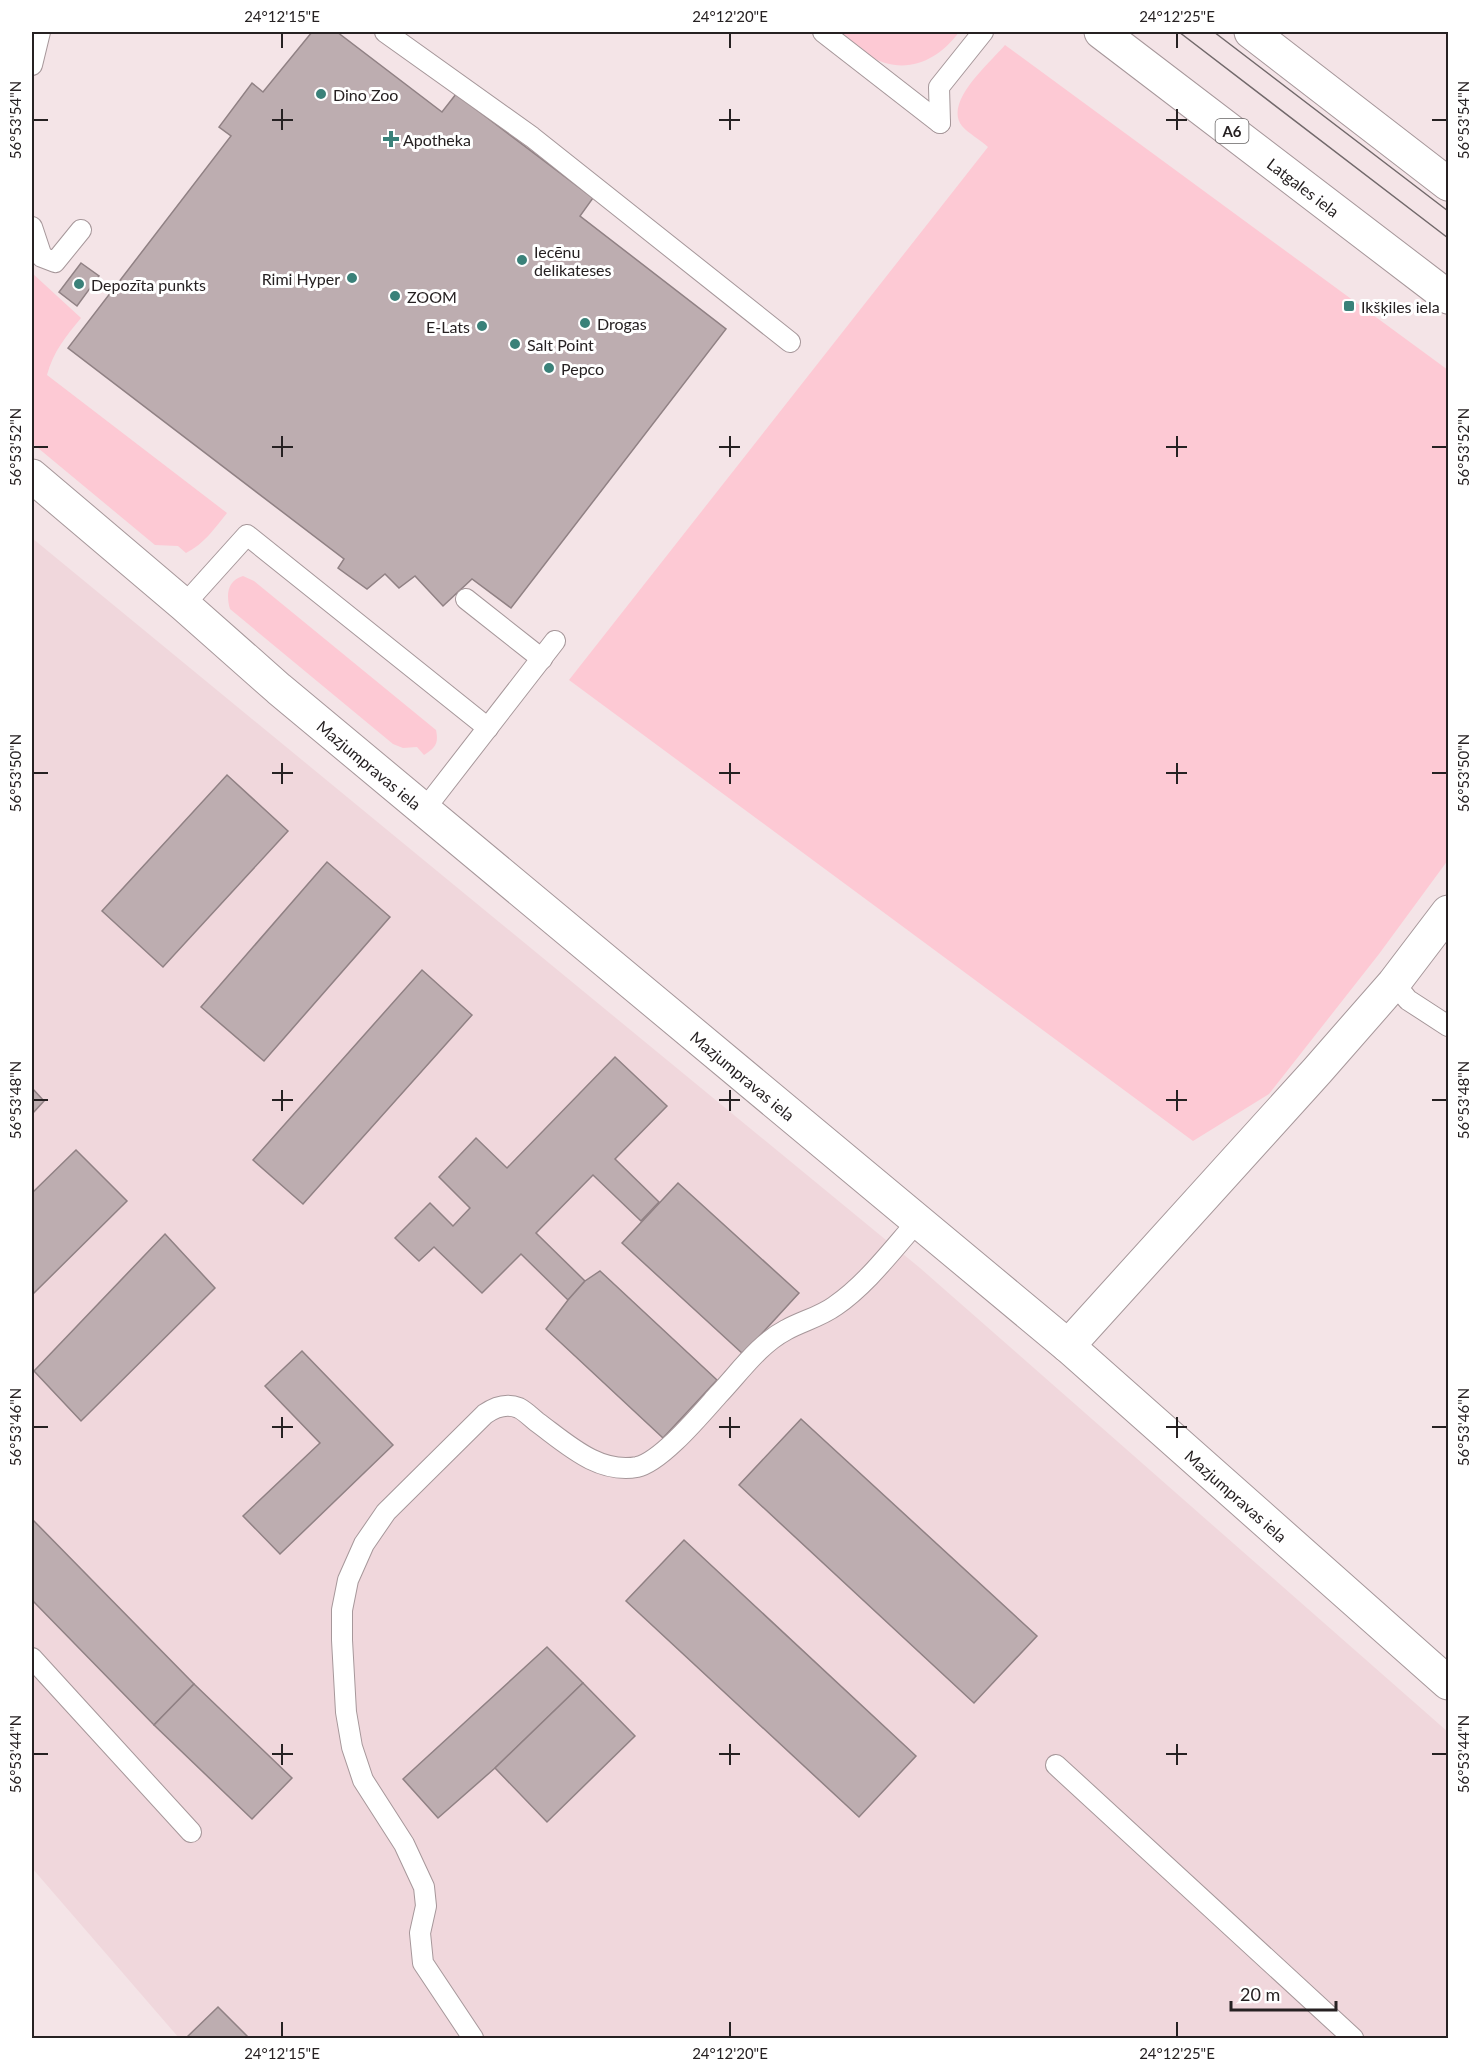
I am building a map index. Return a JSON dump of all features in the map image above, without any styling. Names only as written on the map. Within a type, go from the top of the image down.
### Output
[{"type":"main road","name":"Latgales iela","points":[[1101,32],[1449,297]]},
{"type":"main road","points":[[1251,32],[1449,184]]},
{"type":"main road","name":"Mazjumpravas iela","points":[[32,476],[279,689],[1068,1346],[1449,1683]]},
{"type":"main road","points":[[1068,1346],[1394,983],[1449,912]]},
{"type":"lane","points":[[32,65],[40,32]]},
{"type":"lane","points":[[385,32],[532,137],[790,342]]},
{"type":"lane","points":[[823,32],[940,123],[939,87],[983,32]]},
{"type":"lane","points":[[32,227],[42,257],[55,262],[81,230]]},
{"type":"lane","points":[[184,605],[247,535],[488,728]]},
{"type":"lane","points":[[466,599],[542,659]]},
{"type":"lane","points":[[424,810],[555,641]]},
{"type":"lane","points":[[1394,983],[1408,1000],[1449,1026]]},
{"type":"lane","points":[[473,2038],[423,1963],[420,1933],[426,1906],[424,1887],[405,1844],[363,1780],[352,1747],[346,1712],[342,1610],[348,1580],[364,1544],[386,1512],[485,1414],[500,1406],[519,1408],[579,1453],[611,1467],[640,1466],[651,1461],[684,1432],[764,1346],[786,1330],[834,1307],[856,1290],[918,1222]]},
{"type":"lane","points":[[32,1659],[191,1832]]},
{"type":"lane","points":[[1056,1765],[1353,2038]]},
{"type":"shaded area","points":[[838,32],[959,32],[950,43],[930,58],[918,63],[894,65],[881,62],[868,55]]},
{"type":"shaded area","points":[[1005,45],[1448,370],[1448,860],[1379,954],[1269,1094],[1193,1141],[569,680],[988,147],[962,126],[958,116],[959,106],[971,83]]},
{"type":"shaded area","points":[[32,273],[81,318],[56,352],[47,375],[227,513],[203,541],[186,553],[178,546],[155,545],[32,443]]},
{"type":"shaded area","points":[[32,538],[920,1268],[1448,1732],[1448,2038],[179,2038],[32,1868]]},
{"type":"shaded area","points":[[243,576],[254,581],[436,730],[437,739],[433,748],[424,755],[417,747],[403,748],[393,744],[230,609],[229,589],[234,581]]},
{"type":"building","name":"ZOOM","points":[[312,32],[337,32],[442,112],[456,94],[593,198],[580,216],[726,329],[511,608],[472,579],[443,606],[415,576],[399,588],[385,574],[367,589],[338,568],[344,559],[68,348],[231,136],[219,127],[252,83],[263,92]]},
{"type":"building","name":"Depozīta punkts","points":[[81,263],[99,276],[77,306],[59,292]]},
{"type":"building","points":[[227,775],[288,831],[163,967],[102,911]]},
{"type":"building","points":[[327,862],[390,917],[264,1061],[201,1007]]},
{"type":"building","points":[[422,970],[472,1015],[303,1204],[253,1160]]},
{"type":"building","points":[[615,1057],[667,1106],[615,1159],[659,1202],[641,1221],[593,1175],[536,1233],[585,1281],[568,1300],[521,1254],[482,1293],[434,1247],[419,1261],[395,1238],[430,1203],[453,1226],[470,1208],[439,1177],[476,1138],[507,1168]]},
{"type":"building","points":[[32,1088],[44,1101],[32,1114]]},
{"type":"building","points":[[76,1150],[127,1201],[32,1295],[32,1193]]},
{"type":"building","points":[[678,1183],[799,1293],[743,1354],[622,1243]]},
{"type":"building","points":[[165,1234],[215,1288],[81,1421],[34,1371]]},
{"type":"building","points":[[600,1271],[717,1380],[663,1438],[546,1329],[585,1281]]},
{"type":"building","points":[[302,1351],[393,1445],[280,1554],[243,1516],[320,1443],[265,1386]]},
{"type":"building","points":[[801,1419],[1037,1636],[974,1703],[739,1485]]},
{"type":"building","points":[[32,1519],[194,1684],[154,1725],[32,1600]]},
{"type":"building","points":[[684,1540],[916,1756],[859,1817],[626,1601]]},
{"type":"building","points":[[547,1647],[583,1683],[495,1768],[438,1818],[403,1779]]},
{"type":"building","points":[[583,1683],[635,1736],[547,1822],[495,1768]]},
{"type":"building","points":[[194,1684],[292,1778],[252,1819],[154,1725]]},
{"type":"building","points":[[218,2007],[249,2038],[186,2038]]},
{"type":"tram line","points":[[1179,32],[1448,238]]},
{"type":"tram line","points":[[1214,32],[1448,211]]},
{"type":"place","name":"Dino Zoo","points":[[321,94]]},
{"type":"place","name":"Apotheka","points":[[391,139]]},
{"type":"place","name":"Iecēnu delikateses","points":[[522,260]]},
{"type":"place","name":"Rimi Hyper","points":[[352,278]]},
{"type":"place","name":"Depozīta punkts","points":[[79,284]]},
{"type":"place","name":"ZOOM","points":[[395,296]]},
{"type":"place","name":"Ikšķiles iela","points":[[1349,306]]},
{"type":"place","name":"Drogas","points":[[585,323]]},
{"type":"place","name":"E-Lats","points":[[482,326]]},
{"type":"place","name":"Salt Point","points":[[515,344]]},
{"type":"place","name":"Pepco","points":[[549,368]]}]
